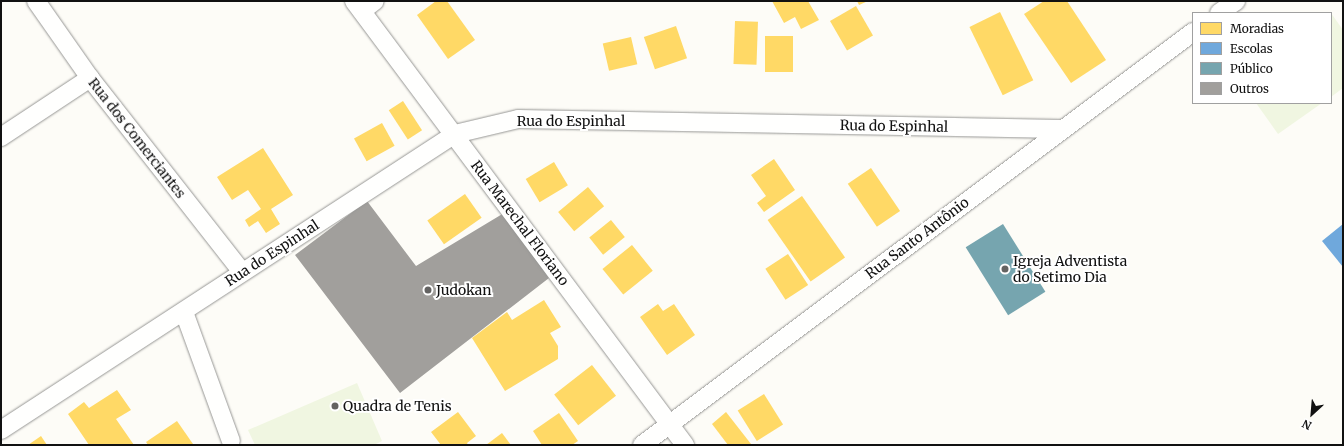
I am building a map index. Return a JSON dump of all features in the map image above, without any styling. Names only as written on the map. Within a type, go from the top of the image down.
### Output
[{"type":"street","name":"Rua dos Comerciantes","points":[[36,1],[90,78],[242,272]]},
{"type":"street","points":[[1220,12],[1236,1]]},
{"type":"street","name":"Rua Marechal Floriano","points":[[364,4],[455,134],[685,445]]},
{"type":"street","name":"Rua Santo Antônio","points":[[642,445],[1192,33]]},
{"type":"street","points":[[1,137],[90,78]]},
{"type":"street","name":"Rua do Espinhal","points":[[1,430],[455,134],[518,119],[1062,129]]},
{"type":"street","points":[[184,312],[231,441]]},
{"type":"green space","points":[[1332,14],[1343,30],[1343,88],[1332,96]]},
{"type":"green space","points":[[1257,104],[1321,104],[1278,134]]},
{"type":"green space","name":"Quadra de Tenis","points":[[357,383],[382,441],[374,445],[255,445],[248,430]]},
{"type":"building: Moradias","points":[[436,1],[447,1],[475,40],[448,59],[417,15]]},
{"type":"building: Moradias","points":[[772,1],[808,1],[819,20],[801,29],[795,17],[784,23]]},
{"type":"building: Moradias","points":[[857,1],[868,1],[859,5]]},
{"type":"building: Moradias","points":[[1044,1],[1067,1],[1106,60],[1071,83],[1024,14]]},
{"type":"building: Moradias","points":[[856,6],[873,35],[847,50],[830,21]]},
{"type":"building: Moradias","points":[[1000,12],[1033,80],[1003,95],[969,27]]},
{"type":"building: Moradias","points":[[735,21],[758,22],[756,65],[733,64]]},
{"type":"building: Moradias","points":[[676,26],[687,58],[655,69],[644,37]]},
{"type":"building: Moradias","points":[[765,36],[793,36],[793,72],[765,72]]},
{"type":"building: Moradias","points":[[631,37],[637,64],[609,71],[603,44]]},
{"type":"building: Moradias","points":[[403,101],[422,130],[408,140],[389,110]]},
{"type":"building: Moradias","points":[[382,123],[395,146],[367,161],[354,139]]},
{"type":"building: Moradias","points":[[263,148],[293,195],[271,209],[280,224],[266,233],[258,221],[249,227],[245,220],[261,209],[248,190],[232,200],[217,177]]},
{"type":"building: Moradias","points":[[774,159],[795,190],[764,212],[757,203],[766,196],[751,175]]},
{"type":"building: Moradias","points":[[554,162],[568,185],[540,202],[526,179]]},
{"type":"building: Moradias","points":[[871,168],[900,211],[877,227],[848,184]]},
{"type":"building: Moradias","points":[[588,187],[604,206],[574,231],[558,212]]},
{"type":"building: Moradias","points":[[465,194],[482,218],[444,244],[427,220]]},
{"type":"building: Moradias","points":[[802,196],[845,257],[811,282],[768,220]]},
{"type":"building: Moradias","points":[[611,220],[625,237],[603,255],[589,238]]},
{"type":"building: Moradias","points":[[632,245],[653,271],[623,295],[602,269]]},
{"type":"building: Moradias","points":[[788,254],[808,285],[786,300],[765,269]]},
{"type":"building: Moradias","points":[[544,300],[561,327],[550,333],[558,346],[558,359],[505,391],[472,338],[507,312],[512,320]]},
{"type":"building: Moradias","points":[[658,304],[663,311],[674,304],[695,335],[667,355],[640,317]]},
{"type":"building: Moradias","points":[[592,365],[616,396],[578,425],[554,395]]},
{"type":"building: Moradias","points":[[117,390],[131,410],[116,419],[134,445],[89,445],[68,414],[84,402],[89,408]]},
{"type":"building: Moradias","points":[[764,394],[783,425],[757,441],[738,410]]},
{"type":"building: Moradias","points":[[458,412],[476,436],[467,443],[468,445],[441,445],[431,432]]},
{"type":"building: Moradias","points":[[726,412],[751,444],[728,445],[712,424]]},
{"type":"building: Moradias","points":[[559,413],[578,441],[572,445],[542,445],[533,431]]},
{"type":"building: Moradias","points":[[177,421],[193,444],[148,445],[146,442]]},
{"type":"building: Moradias","points":[[502,433],[511,445],[486,445]]},
{"type":"building: Moradias","points":[[41,436],[47,445],[28,445]]},
{"type":"building: Escolas","points":[[1343,224],[1343,267],[1322,241]]},
{"type":"building: Público","name":"Igreja Adventista do Setimo Dia","points":[[1003,224],[1045,292],[1008,315],[966,247]]},
{"type":"building: Outros","name":"Judokan","points":[[367,201],[416,266],[504,213],[549,278],[400,393],[295,255]]},
{"type":"place","name":"Igreja Adventista do Setimo Dia","points":[[1005,269]]},
{"type":"place","name":"Judokan","points":[[428,290]]},
{"type":"place","name":"Quadra de Tenis","points":[[335,406]]}]
